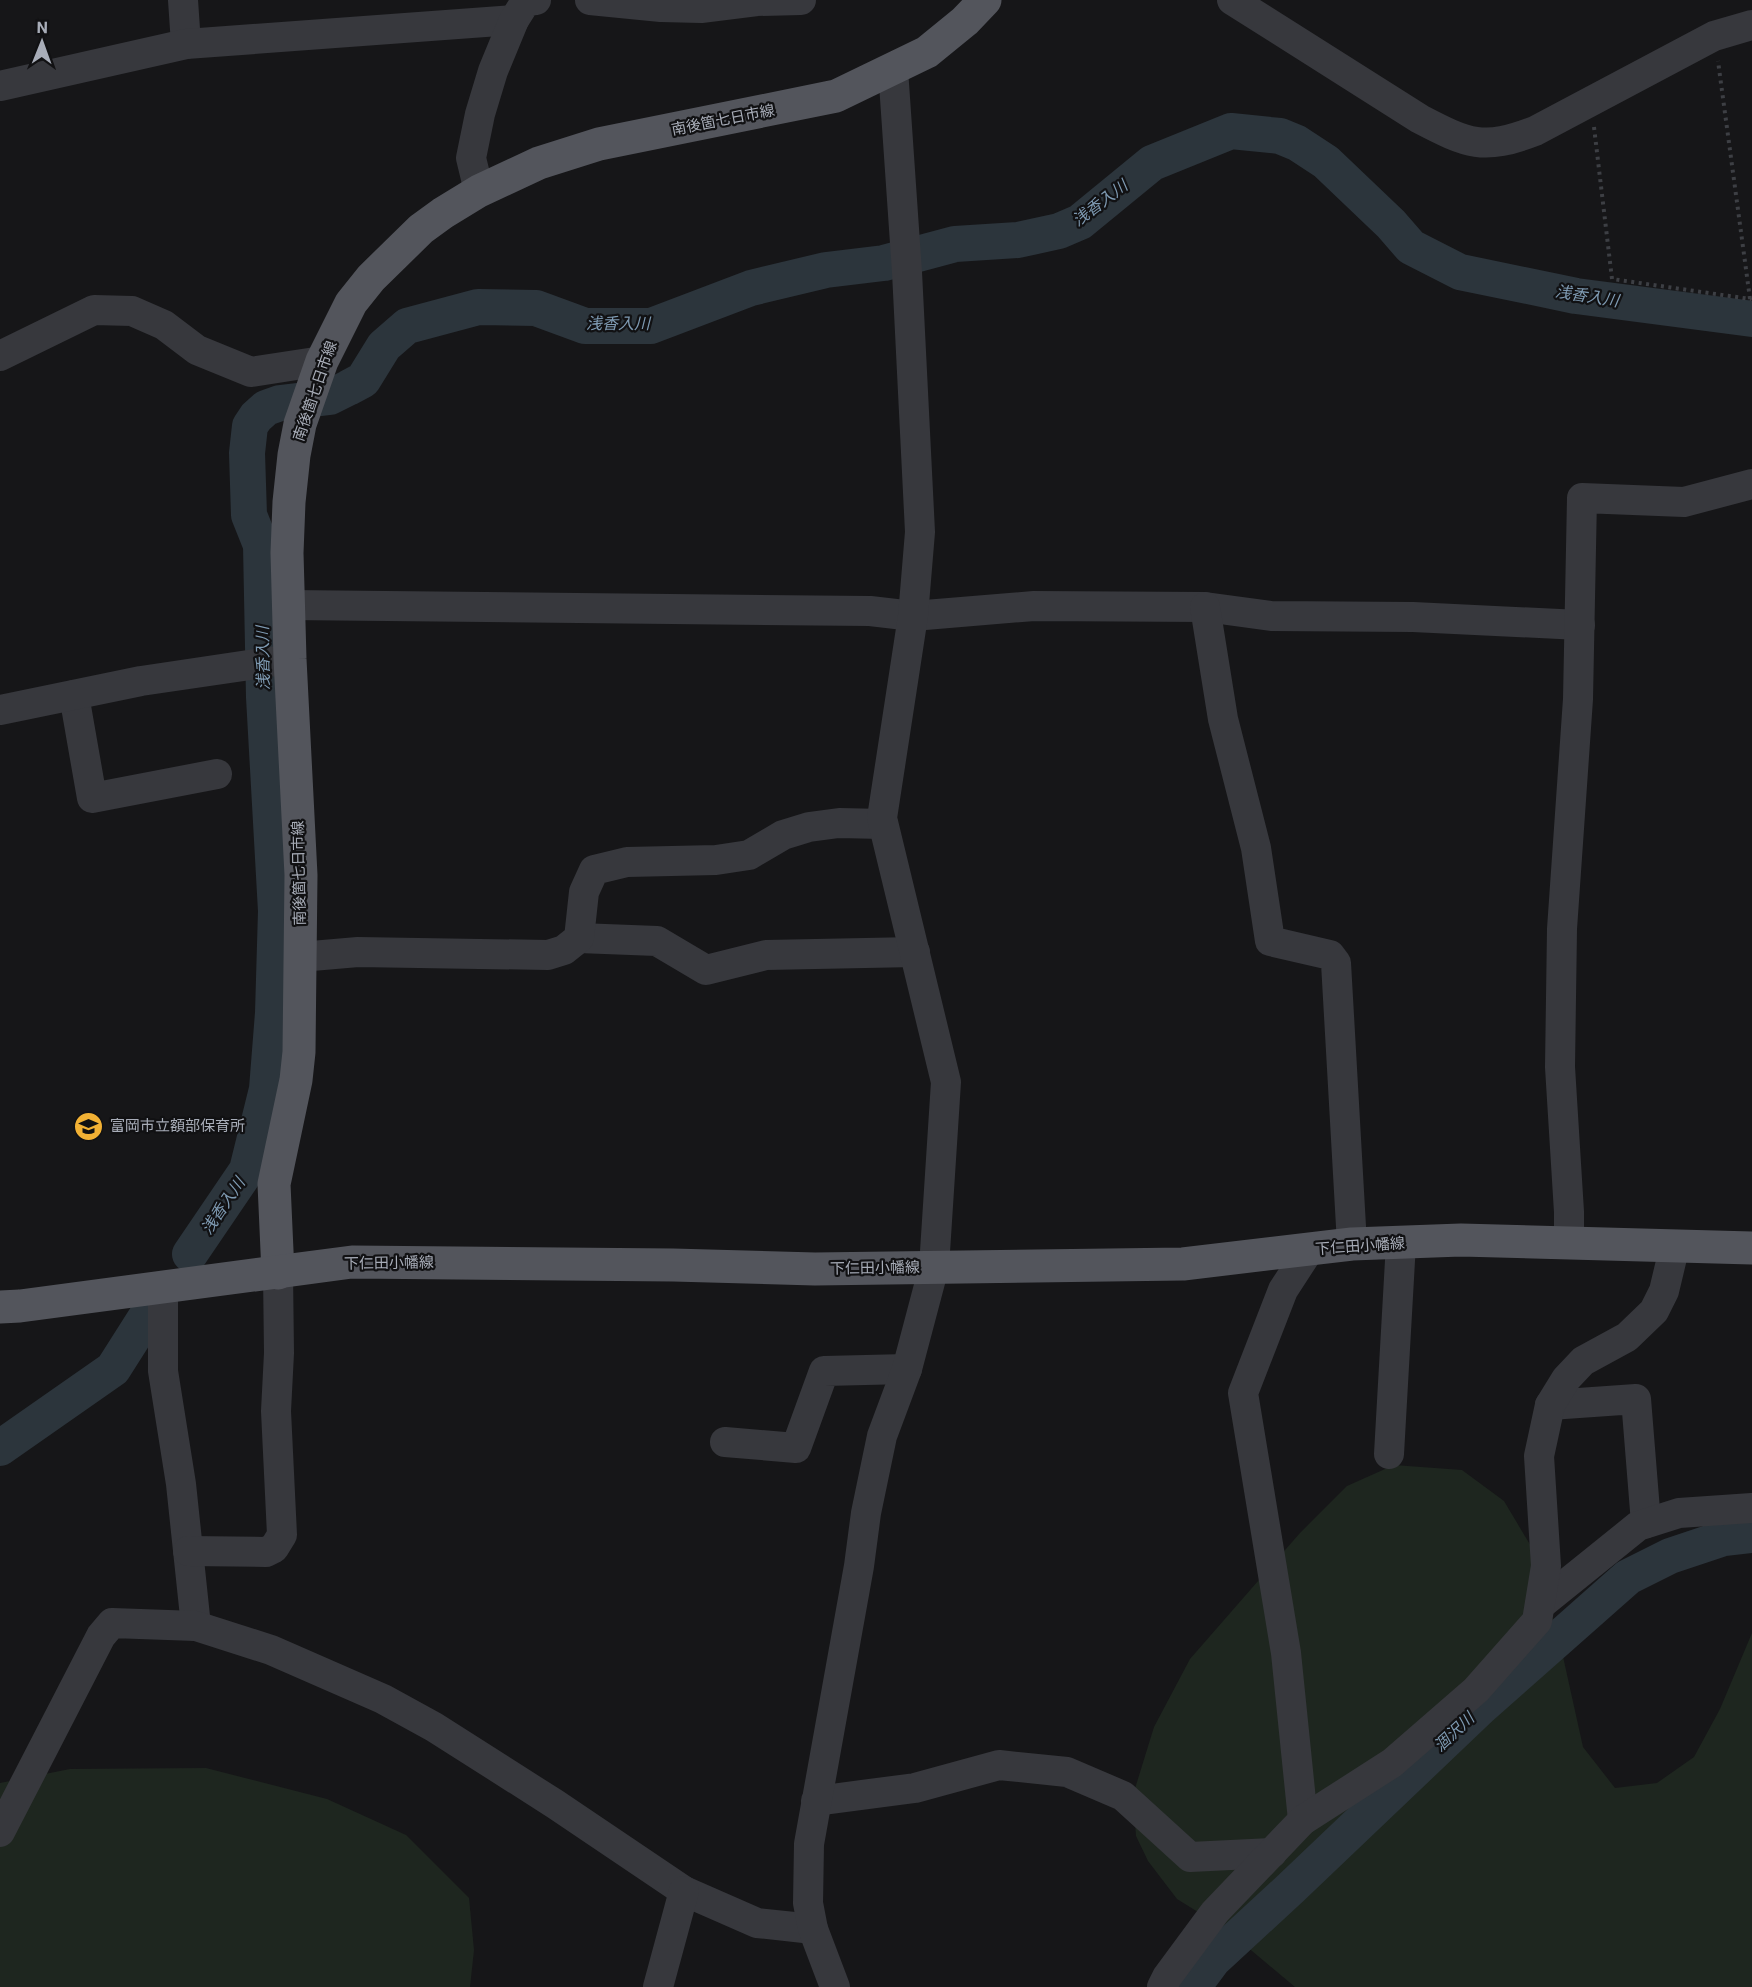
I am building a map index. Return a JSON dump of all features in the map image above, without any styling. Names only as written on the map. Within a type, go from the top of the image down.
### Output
[{"type":"main road","name":"南後箇七日市線","points":[[278,1273],[274,1184],[296,1080],[299,1052],[301,875],[268,662],[288,605],[289,502],[294,455],[302,419],[320,369],[351,303],[371,278],[422,230],[443,213],[479,191],[538,163],[599,144],[836,96],[927,52],[965,21],[976,3]]},
{"type":"main road","name":"下仁田小幡線","points":[[0,1307],[352,1263],[673,1265],[815,1269],[1183,1264],[1352,1244],[1461,1240],[1752,1248]]},
{"type":"street","points":[[183,0],[186,44]]},
{"type":"street","points":[[479,191],[471,158],[480,114],[493,71],[514,20],[526,1],[536,0]]},
{"type":"street","points":[[590,0],[661,7],[701,8],[757,1],[801,0]]},
{"type":"street","points":[[1232,0],[1420,118],[1453,136],[1481,144],[1510,141],[1535,131],[1714,36],[1752,25]]},
{"type":"street","points":[[0,86],[186,44],[514,20]]},
{"type":"street","points":[[835,1987],[813,1929],[808,1903],[809,1844],[859,1566],[868,1502],[882,1436],[907,1369],[934,1267],[946,1082],[882,818],[913,616],[920,532],[907,273],[893,69]]},
{"type":"street","points":[[0,356],[94,310],[132,311],[164,325],[197,350],[251,372],[320,369]]},
{"type":"street","points":[[1569,1244],[1560,1067],[1562,952],[1578,699],[1582,498],[1684,502],[1752,484]]},
{"type":"street","points":[[288,605],[870,611],[913,616],[1034,606],[1205,607],[1271,616],[1413,616],[1580,625]]},
{"type":"street","points":[[1205,607],[1223,719],[1256,848],[1270,941],[1330,955],[1336,963],[1352,1244]]},
{"type":"street","points":[[0,710],[141,681],[268,662]]},
{"type":"street","points":[[74,695],[92,798],[218,774]]},
{"type":"street","points":[[579,938],[584,892],[594,870],[627,862],[716,860],[750,855],[783,835],[809,827],[838,823],[883,824]]},
{"type":"street","points":[[300,957],[358,952],[548,956],[564,950],[579,938],[657,941],[706,970],[766,955],[915,952]]},
{"type":"street","points":[[1389,1454],[1401,1243]]},
{"type":"street","points":[[1162,1987],[1215,1912],[1303,1820],[1392,1763],[1476,1690],[1537,1621],[1546,1566],[1539,1456],[1550,1405],[1566,1379],[1583,1361],[1627,1337],[1654,1311],[1664,1291],[1675,1245]]},
{"type":"street","points":[[1303,1820],[1286,1653],[1243,1393],[1283,1290],[1309,1250]]},
{"type":"street","points":[[188,1551],[266,1552],[274,1548],[282,1535],[276,1411],[279,1353],[278,1273]]},
{"type":"street","points":[[164,1288],[163,1371],[182,1484],[196,1626]]},
{"type":"street","points":[[725,1442],[796,1448],[824,1371],[907,1369]]},
{"type":"street","points":[[1550,1405],[1636,1399],[1646,1523]]},
{"type":"street","points":[[1540,1605],[1638,1526],[1678,1513],[1752,1508]]},
{"type":"street","points":[[0,1832],[101,1636],[112,1623],[196,1626],[271,1650],[383,1699],[434,1726],[555,1804],[684,1892],[757,1923],[813,1929]]},
{"type":"street","points":[[816,1801],[915,1788],[999,1765],[1067,1772],[1122,1796],[1190,1857],[1272,1853]]},
{"type":"street","points":[[658,1987],[684,1892]]},
{"type":"path","points":[[1591,102],[1612,279],[1750,299],[1714,36]]},
{"type":"shaded area","points":[[1394,1465],[1462,1470],[1504,1501],[1535,1553],[1562,1652],[1583,1747],[1615,1788],[1657,1783],[1694,1757],[1720,1709],[1752,1633],[1752,1987],[1295,1987],[1227,1930],[1177,1899],[1148,1861],[1136,1836],[1133,1795],[1154,1727],[1190,1659],[1300,1533],[1347,1486]]},
{"type":"shaded area","points":[[206,1768],[327,1799],[406,1835],[469,1898],[474,1950],[470,1987],[0,1987],[0,1783],[70,1769]]},
{"type":"waterway","name":"浅香入川","points":[[190,1254],[247,1170],[267,1089],[273,1013],[276,911],[264,697],[261,545],[249,515],[247,453],[250,426],[266,408],[280,403],[330,397],[363,380],[384,346],[407,326],[478,307],[536,308],[585,326],[651,326],[751,288],[826,270],[884,263],[955,244],[1018,240],[1059,231],[1080,222],[1152,163],[1231,131],[1280,136],[1297,143],[1326,162],[1391,224],[1411,247],[1460,272],[1576,296],[1752,319]]},
{"type":"waterway","name":"浅香入川","points":[[0,1448],[113,1369],[146,1317]]},
{"type":"waterway","name":"涸沢川","points":[[1193,1987],[1213,1960],[1481,1707],[1628,1577],[1670,1556],[1724,1538],[1752,1535]]},
{"type":"place","name":"富岡市立額部保育所","points":[[89,1126]]}]
